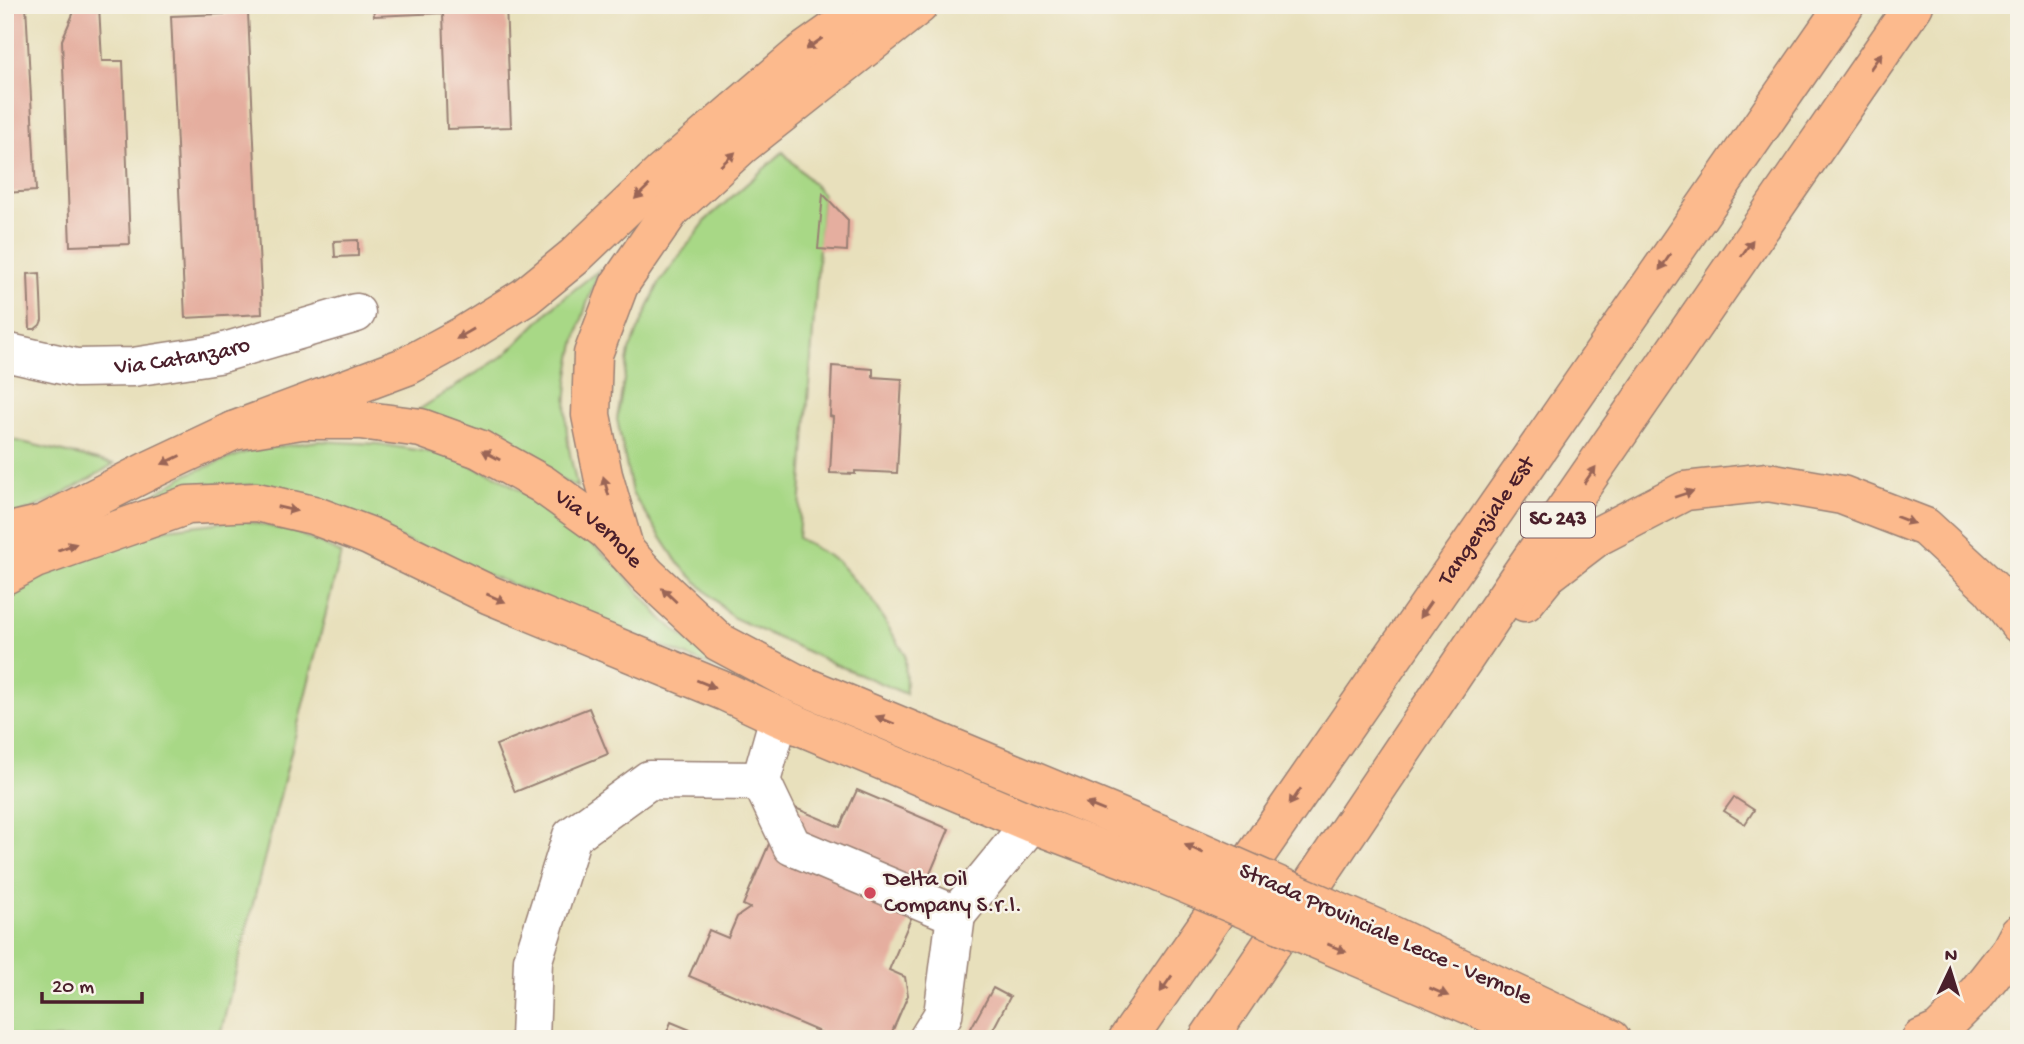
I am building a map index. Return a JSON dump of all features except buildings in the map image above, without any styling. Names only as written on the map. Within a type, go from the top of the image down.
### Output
[{"type":"main road","points":[[233,431],[407,366],[525,297],[575,257],[661,174],[802,53],[870,5]]},
{"type":"main road","points":[[625,551],[603,475],[591,415],[593,354],[619,285],[670,211],[742,145],[919,5]]},
{"type":"main road","points":[[1696,218],[1712,168],[1799,39],[1810,5]]},
{"type":"main road","name":"Tangenziale Est","points":[[1128,1039],[1845,5]]},
{"type":"main road","name":"SC 243","points":[[1216,1026],[1517,580],[1914,5]]},
{"type":"main road","name":"Via Vernole","points":[[5,533],[44,524],[233,431],[301,420],[360,420],[421,428],[479,449],[542,484],[606,530],[648,576],[719,642],[794,682],[1148,848]]},
{"type":"main road","points":[[1216,1026],[1266,976],[1527,599],[1547,575],[1598,536],[1685,491],[1768,482],[1842,495],[1924,527],[1991,588],[2019,624]]},
{"type":"main road","points":[[5,575],[35,559],[188,505],[257,502],[313,515],[369,537],[490,596],[726,692],[1031,824],[1148,848]]},
{"type":"main road","name":"Strada Provinciale Lecce - Vernole","points":[[1148,848],[1384,950],[1611,1039]]},
{"type":"main road","points":[[1921,1039],[1939,1031],[1978,993],[2010,951],[2019,934]]},
{"type":"main road","name":"Strada Provinciale Lecce - Vernole","points":[[1384,950],[1549,1039]]},
{"type":"street","name":"Via Catanzaro","points":[[5,352],[76,368],[133,366],[218,354],[356,313]]},
{"type":"street","points":[[779,717],[761,781],[792,846],[956,915]]},
{"type":"street","points":[[530,1039],[533,960],[572,836],[649,780],[761,781]]},
{"type":"street","points":[[928,1039],[943,1015],[956,915],[1031,824]]},
{"type":"green space","points":[[783,152],[823,194],[798,538],[837,561],[871,599],[905,654],[906,694],[732,617],[678,563],[632,493],[617,419],[629,351],[659,283],[708,218]]},
{"type":"green space","points":[[599,270],[579,330],[567,391],[568,440],[577,487],[409,416],[506,354],[556,304]]},
{"type":"green space","points":[[5,438],[114,464],[48,502],[5,518]]},
{"type":"green space","points":[[318,441],[378,444],[442,454],[497,476],[565,519],[618,567],[662,619],[725,672],[272,486],[208,484],[144,500],[188,474],[249,451]]},
{"type":"green space","points":[[241,520],[295,532],[341,553],[219,1039],[5,1039],[5,592],[81,560],[166,529]]},
{"type":"place","name":"Delta Oil Company S.r.l.","points":[[870,893]]}]
